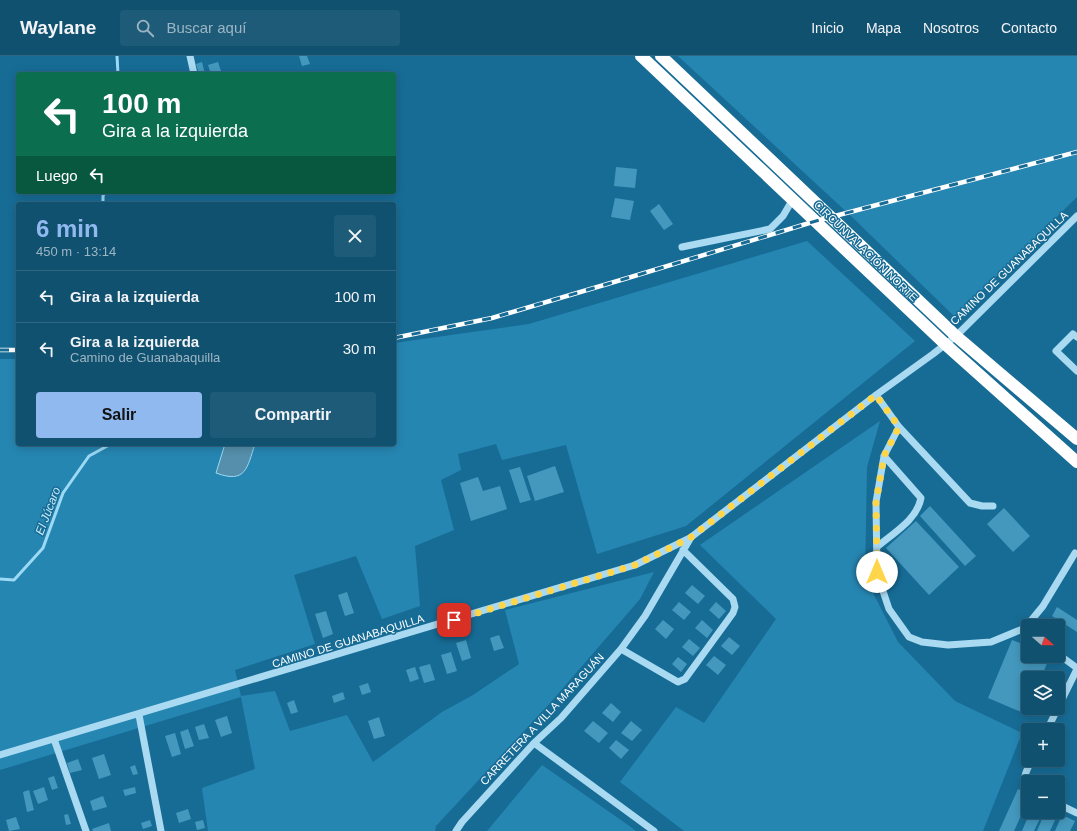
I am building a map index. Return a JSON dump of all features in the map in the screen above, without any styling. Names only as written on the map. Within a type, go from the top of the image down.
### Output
[{"type":"highway","name":"CIRCUNVALACIÓN NORTE","points":[[641,56],[945,344],[1077,462]]},
{"type":"highway","name":"CIRCUNVALACIÓN NORTE","points":[[661,56],[956,336],[1077,439]]},
{"type":"street","points":[[190,56],[194,72]]},
{"type":"street","points":[[682,247],[770,229],[783,216],[793,199]]},
{"type":"street","name":"CAMINO DE GUANABAQUILLA","points":[[0,755],[139,715],[635,565],[690,538],[876,395],[956,336],[1077,216]]},
{"type":"street","points":[[1077,337],[1073,334],[1056,351],[1077,371]]},
{"type":"street","points":[[876,395],[899,427],[970,502],[982,506],[993,506]]},
{"type":"street","points":[[899,427],[884,456],[876,502],[877,572],[888,609],[909,637],[922,642],[948,645],[991,642],[1021,632]]},
{"type":"street","points":[[877,547],[913,516],[919,508],[921,498],[884,456]]},
{"type":"street","name":"CARRETERA A VILLA MARAGUÁN","points":[[456,831],[462,822],[534,743],[561,718],[621,649],[645,616],[690,538]]},
{"type":"street","points":[[621,649],[678,682],[685,679],[733,613],[735,607],[733,599],[683,550]]},
{"type":"street","points":[[1034,619],[1075,553]]},
{"type":"street","points":[[1050,723],[1077,668],[1065,659]]},
{"type":"street","points":[[139,715],[161,831]]},
{"type":"street","points":[[54,739],[86,831]]},
{"type":"street","points":[[534,743],[654,831]]},
{"type":"street","points":[[1065,807],[1077,813]]},
{"type":"shaded area","points":[[678,56],[1077,56],[1077,197],[955,317],[851,216]]},
{"type":"shaded area","points":[[807,241],[915,341],[686,526],[597,554],[566,445],[502,460],[496,444],[458,454],[461,470],[441,480],[454,530],[415,546],[420,606],[382,619],[356,556],[294,575],[315,644],[235,670],[241,696],[275,691],[290,731],[347,715],[373,762],[442,712],[473,695],[519,664],[505,610],[654,572],[640,599],[551,702],[436,826],[435,831],[208,831],[202,788],[255,769],[241,697],[0,770],[0,359],[16,359],[16,446],[396,446],[396,343],[529,324]]},
{"type":"shaded area","points":[[880,421],[867,467],[865,577],[898,642],[955,701],[1021,733],[983,831],[684,831],[620,782],[676,707],[704,723],[776,619],[700,545]]},
{"type":"shaded area","points":[[224,446],[254,446],[244,472],[234,476],[226,476],[216,473]]},
{"type":"shaded area","points":[[542,765],[628,825],[636,831],[487,831]]},
{"type":"building","points":[[299,56],[307,56],[310,64],[302,66]]},
{"type":"building","points":[[202,62],[204,72],[198,72],[196,64]]},
{"type":"building","points":[[218,62],[221,72],[210,72],[208,65]]},
{"type":"building","points":[[616,167],[637,169],[635,188],[614,186]]},
{"type":"building","points":[[615,198],[634,201],[630,220],[611,217]]},
{"type":"building","points":[[659,204],[673,224],[664,230],[650,211]]},
{"type":"building","points":[[555,466],[564,492],[535,501],[527,476]]},
{"type":"building","points":[[520,467],[531,500],[520,503],[509,470]]},
{"type":"building","points":[[478,477],[483,491],[500,486],[507,509],[471,521],[460,483]]},
{"type":"building","points":[[930,506],[976,556],[965,566],[920,516]]},
{"type":"building","points":[[1004,508],[1030,536],[1013,552],[987,524]]},
{"type":"building","points":[[916,521],[959,567],[929,595],[886,548]]},
{"type":"building","points":[[692,585],[705,596],[698,604],[685,593]]},
{"type":"building","points":[[347,592],[354,613],[345,616],[338,595]]},
{"type":"building","points":[[679,602],[691,612],[684,620],[672,610]]},
{"type":"building","points":[[716,602],[726,611],[719,619],[709,610]]},
{"type":"building","points":[[1057,607],[1077,620],[1077,632],[1065,624],[1065,619],[1057,619],[1052,616]]},
{"type":"building","points":[[326,611],[333,634],[323,638],[315,614]]},
{"type":"building","points":[[663,620],[674,629],[666,639],[655,629]]},
{"type":"building","points":[[702,620],[713,630],[707,638],[695,628]]},
{"type":"building","points":[[499,635],[504,648],[494,651],[490,638]]},
{"type":"building","points":[[729,637],[740,646],[732,655],[721,646]]},
{"type":"building","points":[[689,639],[700,648],[693,656],[682,647]]},
{"type":"building","points":[[466,640],[471,658],[462,661],[456,643]]},
{"type":"building","points":[[1012,640],[1021,643],[1021,663],[1047,663],[1044,671],[1021,671],[1021,712],[988,698]]},
{"type":"building","points":[[451,652],[457,671],[447,674],[441,655]]},
{"type":"building","points":[[714,656],[726,665],[718,675],[706,665]]},
{"type":"building","points":[[678,657],[687,664],[681,672],[672,664]]},
{"type":"building","points":[[430,664],[435,680],[424,683],[419,667]]},
{"type":"building","points":[[415,667],[419,679],[410,682],[406,670]]},
{"type":"building","points":[[368,683],[371,692],[362,695],[359,686]]},
{"type":"building","points":[[343,692],[345,699],[334,703],[332,696]]},
{"type":"building","points":[[294,700],[298,712],[291,714],[287,703]]},
{"type":"building","points":[[611,703],[621,712],[613,722],[602,713]]},
{"type":"building","points":[[227,716],[232,733],[221,737],[215,720]]},
{"type":"building","points":[[379,717],[385,736],[374,739],[368,721]]},
{"type":"building","points":[[593,721],[608,733],[599,743],[584,731]]},
{"type":"building","points":[[631,721],[642,730],[632,741],[621,733]]},
{"type":"building","points":[[204,724],[209,738],[199,740],[195,727]]},
{"type":"building","points":[[188,729],[194,746],[185,749],[180,732]]},
{"type":"building","points":[[175,733],[181,754],[172,757],[165,736]]},
{"type":"building","points":[[616,740],[629,750],[621,759],[609,748]]},
{"type":"building","points":[[104,754],[111,775],[99,779],[92,758]]},
{"type":"building","points":[[78,759],[82,770],[70,773],[67,763]]},
{"type":"building","points":[[135,765],[138,774],[133,775],[130,767]]},
{"type":"building","points":[[54,776],[58,788],[52,790],[48,778]]},
{"type":"building","points":[[44,787],[48,800],[38,804],[33,791]]},
{"type":"building","points":[[135,787],[136,793],[125,796],[123,790]]},
{"type":"building","points":[[1018,789],[1021,790],[1021,816],[1014,831],[999,831]]},
{"type":"building","points":[[29,790],[34,810],[27,812],[23,792]]},
{"type":"building","points":[[103,796],[107,807],[93,811],[90,801]]},
{"type":"building","points":[[188,809],[191,819],[179,823],[176,813]]},
{"type":"building","points":[[68,814],[71,824],[66,825],[64,815]]},
{"type":"building","points":[[1065,816],[1075,821],[1070,831],[1055,831],[1060,819],[1065,819]]},
{"type":"building","points":[[16,817],[20,829],[9,831],[6,820]]},
{"type":"building","points":[[1027,819],[1040,819],[1034,831],[1022,831]]},
{"type":"building","points":[[1042,819],[1055,819],[1050,831],[1037,831]]},
{"type":"building","points":[[150,820],[152,826],[143,829],[141,823]]},
{"type":"building","points":[[203,820],[205,828],[197,830],[195,822]]},
{"type":"building","points":[[109,823],[111,831],[93,831],[92,829]]},
{"type":"waterway","name":"El Júcaro","points":[[117,56],[118,72]]},
{"type":"waterway","name":"El Júcaro","points":[[103,202],[104,194]]},
{"type":"waterway","name":"El Júcaro","points":[[0,579],[14,580],[43,548],[63,493],[89,456],[107,446]]},
{"type":"railway","points":[[396,338],[492,318],[816,221],[1077,152]]},
{"type":"railway","points":[[0,350],[16,350]]},
{"type":"route","points":[[454,620],[635,565],[690,538],[876,395],[899,427],[884,456],[876,502],[877,572]]}]
